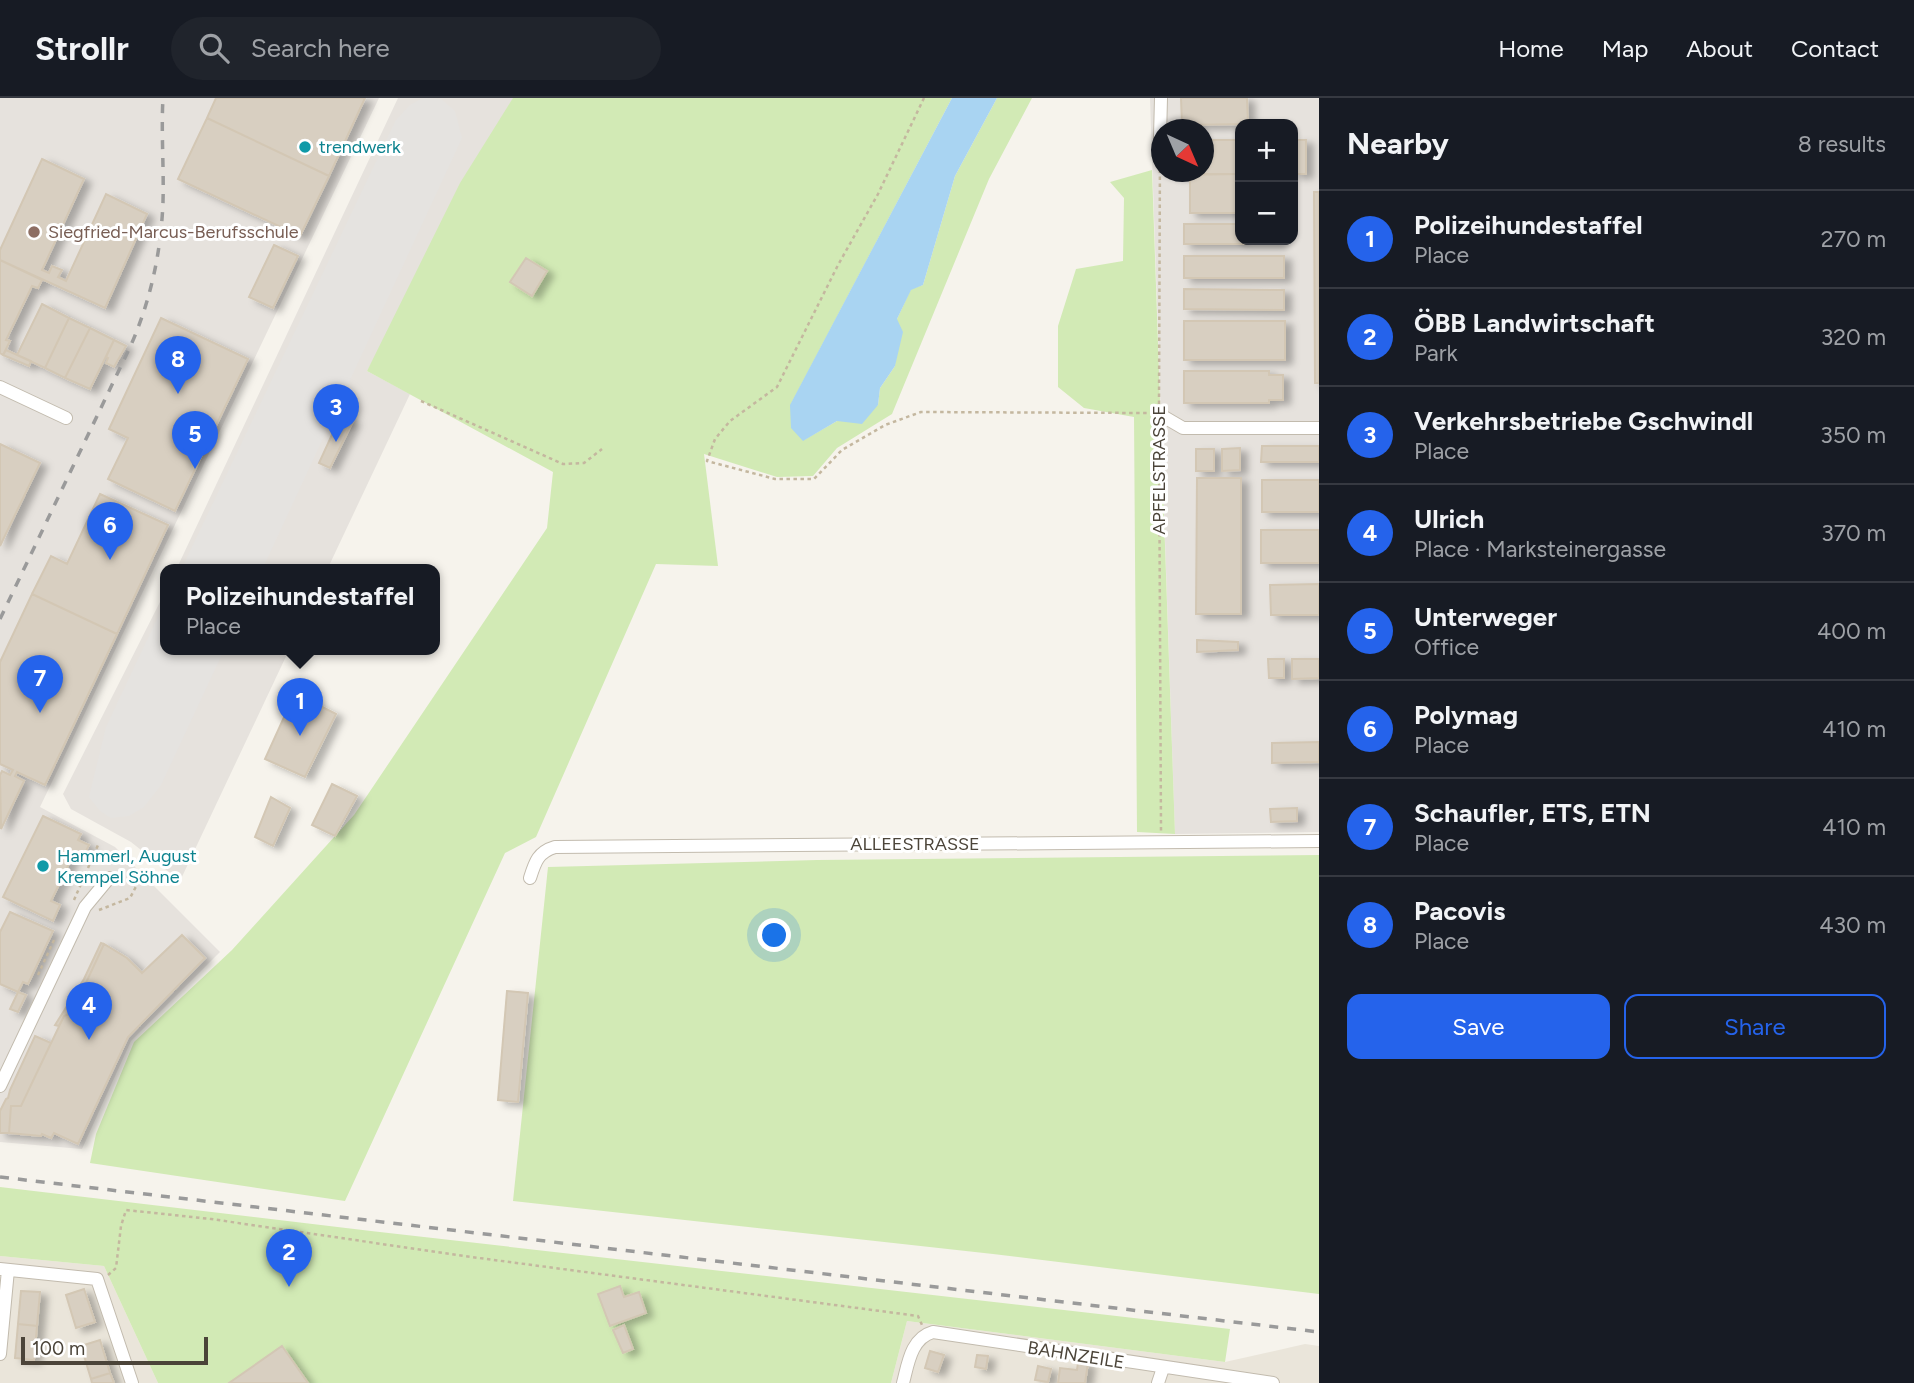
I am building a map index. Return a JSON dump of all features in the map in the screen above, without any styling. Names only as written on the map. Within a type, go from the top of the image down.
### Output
[{"type":"street","points":[[1160,119],[1161,98]]},
{"type":"street","points":[[0,387],[66,418]]},
{"type":"street","points":[[1159,414],[1183,428],[1319,428]]},
{"type":"street","name":"ALLEESTRASSE","points":[[530,878],[536,858],[546,849],[555,846],[1319,841]]},
{"type":"street","points":[[0,1086],[85,907],[109,878]]},
{"type":"street","points":[[0,1354],[4,1269],[97,1280],[132,1383]]},
{"type":"street","name":"BAHNZEILE","points":[[924,1336],[936,1332],[1273,1383]]},
{"type":"street","points":[[903,1383],[911,1355],[924,1336]]},
{"type":"street","points":[[1158,1383],[1163,1368]]},
{"type":"path","points":[[924,98],[878,194],[838,265],[777,387],[730,421],[715,439],[707,461],[775,480],[814,479],[842,450],[885,425],[921,412],[1159,414]]},
{"type":"path","name":"APFELSTRASSE","points":[[1160,182],[1161,843]]},
{"type":"path","points":[[421,401],[563,464],[584,463],[603,449]]},
{"type":"path","points":[[97,1280],[116,1268],[121,1226],[126,1210],[211,1219],[464,1256],[918,1316],[924,1336]]},
{"type":"shaded area","points":[[0,98],[379,98],[40,807],[115,847],[220,952],[131,1041],[82,1149],[0,1142]]},
{"type":"shaded area","points":[[398,98],[522,98],[367,371],[410,394],[330,564],[179,564]]},
{"type":"shaded area","points":[[423,98],[441,99],[455,111],[462,138],[265,564],[184,564],[396,120],[410,105]]},
{"type":"shaded area","points":[[1150,98],[1319,98],[1319,832],[1175,834],[1153,182],[1214,182],[1214,119],[1151,119],[1151,127]]},
{"type":"shaded area","points":[[160,602],[160,655],[287,655],[180,881],[131,842],[71,809],[63,794]]},
{"type":"shaded area","points":[[160,613],[160,655],[222,655],[161,785],[144,807],[129,816],[111,818],[100,811],[89,797],[106,727]]},
{"type":"shaded area","points":[[0,1256],[104,1266],[158,1383],[0,1383]]},
{"type":"shaded area","points":[[907,1321],[1225,1362],[1305,1344],[1319,1346],[1319,1383],[891,1383]]},
{"type":"green space","points":[[513,98],[952,98],[791,404],[804,440],[837,421],[878,405],[880,388],[895,366],[897,319],[911,289],[923,285],[955,176],[997,98],[1032,98],[989,179],[892,414],[837,448],[813,476],[777,477],[704,454],[718,566],[656,564],[536,837],[505,853],[345,1201],[90,1163],[96,1134],[134,1042],[232,950],[354,815],[547,528],[553,472],[367,371],[460,183]]},
{"type":"green space","points":[[1151,170],[1175,834],[1137,832],[1134,417],[1084,408],[1058,387],[1058,326],[1076,269],[1123,261],[1124,198],[1110,182]]},
{"type":"green space","points":[[1319,855],[1319,1294],[993,1254],[513,1201],[548,867],[817,860]]},
{"type":"green space","points":[[0,1187],[1230,1329],[1225,1362],[907,1321],[891,1383],[158,1383],[104,1266],[0,1256]]},
{"type":"water","points":[[952,98],[997,98],[955,176],[923,285],[911,290],[897,319],[903,332],[895,366],[880,388],[878,405],[862,424],[837,421],[803,441],[791,428],[790,405]]},
{"type":"building","name":"trendwerk","points":[[216,98],[365,98],[329,176],[207,118]]},
{"type":"building","points":[[1181,98],[1247,98],[1248,119],[1235,119],[1235,124],[1214,125],[1214,119],[1182,119]]},
{"type":"building","points":[[207,118],[329,176],[300,236],[178,179]]},
{"type":"building","points":[[1214,140],[1235,140],[1235,174],[1214,174]]},
{"type":"building","points":[[1298,140],[1306,140],[1306,174],[1298,174]]},
{"type":"building","name":"Siegfried-Marcus-Berufsschule","points":[[42,159],[84,179],[42,270],[49,273],[52,266],[62,270],[58,277],[66,281],[106,194],[147,214],[105,308],[0,260],[0,250]]},
{"type":"building","points":[[1214,174],[1235,174],[1235,213],[1190,213],[1190,182],[1214,182]]},
{"type":"building","points":[[1314,192],[1319,192],[1319,383],[1315,383]]},
{"type":"building","points":[[1184,224],[1235,224],[1235,244],[1184,244]]},
{"type":"building","points":[[274,245],[298,256],[273,308],[249,297]]},
{"type":"building","points":[[1184,256],[1284,256],[1284,278],[1184,278]]},
{"type":"building","points":[[526,258],[547,271],[532,296],[510,282]]},
{"type":"building","points":[[0,260],[42,280],[38,288],[32,286],[6,340],[10,341],[3,355],[0,353]]},
{"type":"building","points":[[1184,289],[1284,290],[1284,310],[1184,309]]},
{"type":"building","points":[[42,304],[69,318],[45,368],[17,355]]},
{"type":"building","points":[[69,318],[90,328],[65,378],[45,368]]},
{"type":"building","points":[[161,318],[248,359],[175,511],[108,479],[128,438],[109,429]]},
{"type":"building","points":[[1184,321],[1285,321],[1285,360],[1184,360]]},
{"type":"building","points":[[90,328],[114,340],[90,389],[65,378]]},
{"type":"building","points":[[114,340],[126,346],[114,367],[106,363],[106,357]]},
{"type":"building","points":[[6,350],[31,361],[29,366],[3,355]]},
{"type":"building","points":[[1184,371],[1269,371],[1269,375],[1283,375],[1283,400],[1269,400],[1269,403],[1184,403]]},
{"type":"building","points":[[341,415],[353,421],[330,468],[319,463]]},
{"type":"building","points":[[0,444],[40,463],[0,546]]},
{"type":"building","points":[[1262,446],[1319,446],[1319,462],[1261,462]]},
{"type":"building","points":[[1240,448],[1240,470],[1222,471],[1222,449]]},
{"type":"building","points":[[1196,449],[1214,449],[1214,471],[1196,471]]},
{"type":"building","points":[[1197,478],[1241,478],[1241,614],[1196,614]]},
{"type":"building","points":[[1262,480],[1319,480],[1319,512],[1262,512]]},
{"type":"building","points":[[100,494],[168,525],[117,634],[32,594],[51,556],[67,564]]},
{"type":"building","points":[[1261,530],[1319,530],[1319,563],[1261,563]]},
{"type":"building","points":[[1319,584],[1319,615],[1271,615],[1270,585]]},
{"type":"building","points":[[32,594],[117,634],[45,785],[17,772],[15,776],[24,781],[1,829],[0,775],[2,771],[10,775],[13,770],[0,764],[0,662]]},
{"type":"building","points":[[1197,640],[1238,642],[1238,650],[1197,652]]},
{"type":"building","points":[[1268,659],[1284,659],[1284,678],[1269,678]]},
{"type":"building","points":[[1292,659],[1319,659],[1319,678],[1292,679]]},
{"type":"building","points":[[295,693],[336,714],[305,777],[265,759]]},
{"type":"building","points":[[1319,742],[1319,762],[1272,763],[1272,743]]},
{"type":"building","points":[[332,784],[357,796],[335,836],[312,825]]},
{"type":"building","points":[[271,797],[290,808],[273,846],[255,837]]},
{"type":"building","points":[[1297,808],[1297,821],[1271,822],[1270,809]]},
{"type":"building","name":"Hammerl, August Krempel Söhne","points":[[43,816],[81,834],[78,840],[89,845],[83,857],[74,853],[51,901],[60,905],[53,921],[3,897]]},
{"type":"building","points":[[10,912],[53,931],[28,984],[23,982],[18,992],[0,984],[0,932]]},
{"type":"building","points":[[182,935],[205,958],[128,1037],[78,1144],[54,1133],[51,1138],[42,1134],[9,1133],[11,1106],[21,1106],[64,1016],[72,1013],[104,944],[127,958],[142,973]]},
{"type":"building","points":[[101,943],[104,944],[72,1013],[64,1016],[59,1026],[55,1025],[84,979]]},
{"type":"building","points":[[507,991],[528,993],[518,1102],[498,1100]]},
{"type":"building","points":[[18,992],[26,995],[18,1012],[10,1009]]},
{"type":"building","points":[[35,1036],[51,1043],[21,1106],[11,1106],[9,1133],[0,1133],[0,1111]]},
{"type":"building","points":[[620,1286],[624,1297],[639,1292],[646,1313],[610,1326],[598,1294]]},
{"type":"building","points":[[84,1289],[95,1322],[76,1328],[66,1295]]},
{"type":"building","points":[[21,1291],[40,1292],[37,1326],[18,1324]]},
{"type":"building","points":[[18,1324],[37,1326],[34,1360],[15,1358]]},
{"type":"building","points":[[624,1325],[633,1349],[623,1353],[613,1330]]},
{"type":"building","points":[[100,1340],[110,1373],[91,1379],[81,1346]]},
{"type":"building","points":[[282,1346],[308,1383],[229,1383]]},
{"type":"building","points":[[930,1351],[944,1355],[938,1372],[925,1368]]},
{"type":"building","points":[[977,1355],[988,1356],[986,1369],[975,1367]]},
{"type":"building","points":[[1078,1362],[1088,1363],[1085,1383],[1058,1383],[1060,1368],[1077,1370]]},
{"type":"building","points":[[1038,1366],[1051,1369],[1048,1382],[1035,1380]]},
{"type":"building","points":[[110,1373],[114,1383],[92,1383],[91,1379]]},
{"type":"railway","points":[[0,619],[131,345],[144,310],[154,275],[162,221],[163,98]]},
{"type":"railway","points":[[0,1177],[1319,1332]]},
{"type":"place","name":"trendwerk","points":[[305,147]]},
{"type":"place","name":"Siegfried-Marcus-Berufsschule","points":[[34,232]]},
{"type":"place","name":"Pacovis","points":[[178,394]]},
{"type":"place","name":"Verkehrsbetriebe Gschwindl","points":[[336,442]]},
{"type":"place","name":"Unterweger","points":[[195,469]]},
{"type":"place","name":"Polymag","points":[[110,560]]},
{"type":"place","name":"Schaufler, ETS, ETN","points":[[40,713]]},
{"type":"place","name":"Polizeihundestaffel","points":[[300,736]]},
{"type":"place","name":"Hammerl, August Krempel Söhne","points":[[43,866]]},
{"type":"place","name":"Ulrich","points":[[89,1040]]},
{"type":"place","name":"ÖBB Landwirtschaft","points":[[289,1287]]}]
